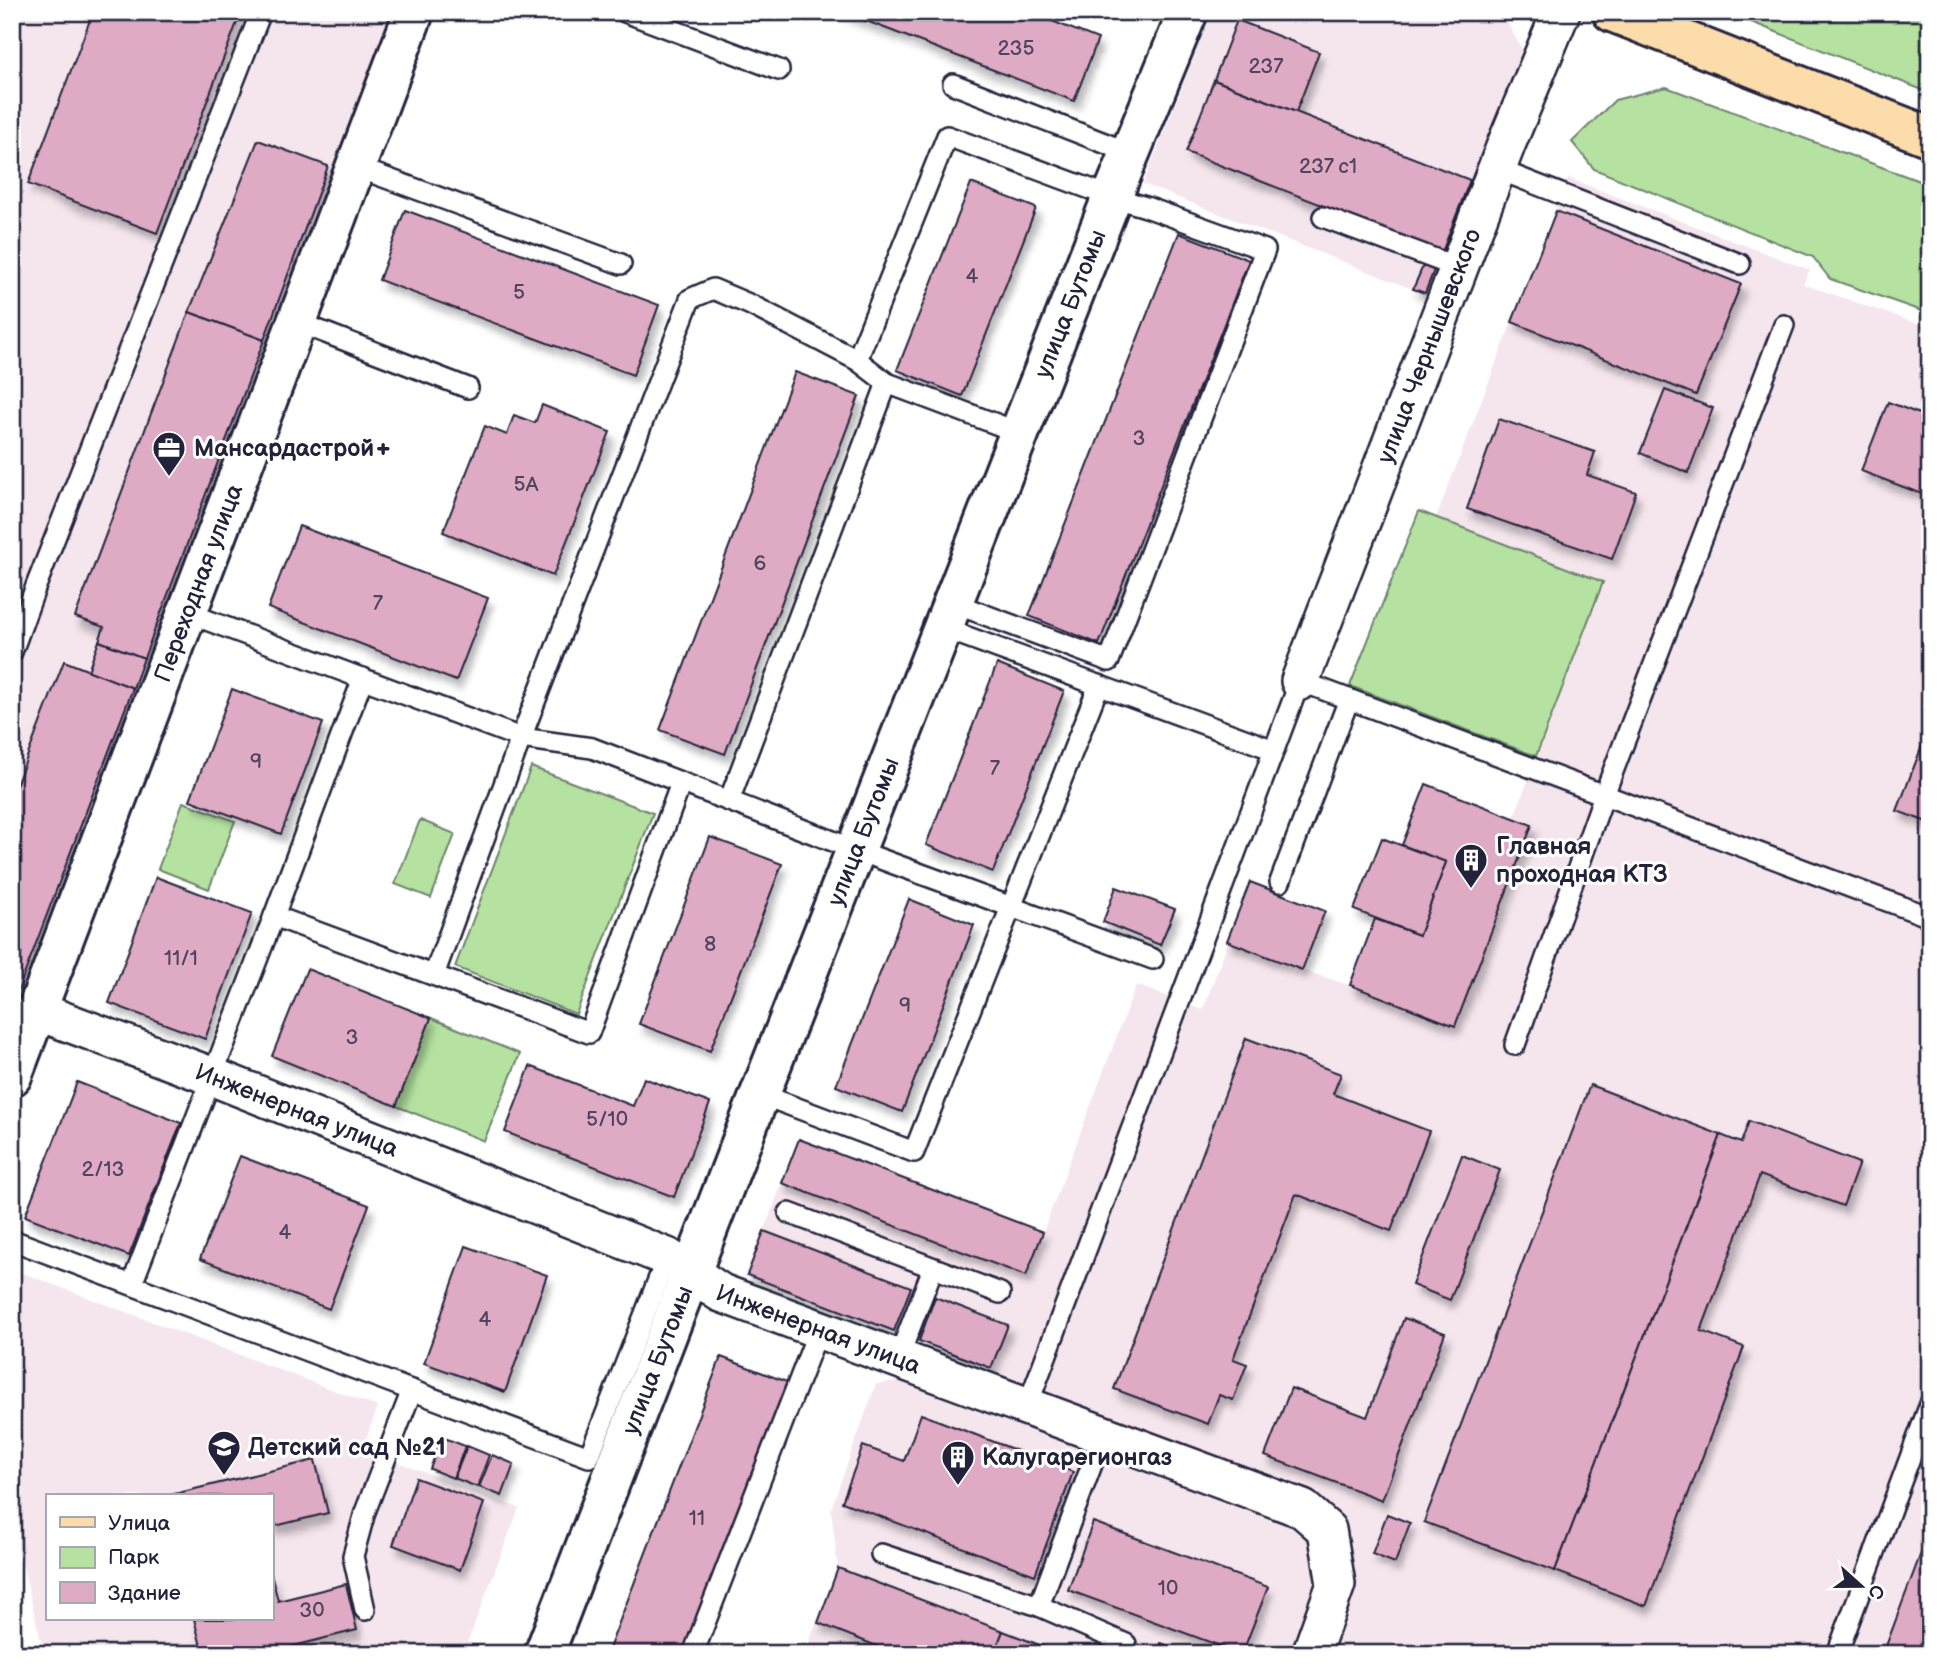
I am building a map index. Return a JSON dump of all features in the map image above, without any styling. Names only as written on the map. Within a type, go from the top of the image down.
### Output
[{"type":"main road","points":[[1612,12],[1930,136]]},
{"type":"street","name":"Переходная улица","points":[[12,1076],[414,12]]},
{"type":"street","name":"улица Бутомы","points":[[544,1654],[679,1265],[760,1094],[1112,197],[1188,12]]},
{"type":"street","name":"улица Чернышевского","points":[[1300,681],[1497,169],[1561,12]]},
{"type":"street","name":"Инженерная улица","points":[[37,1011],[211,1076],[679,1265],[721,1293],[1303,1509],[1327,1530],[1336,1584],[1311,1654]]},
{"type":"lane","points":[[12,652],[261,12]]},
{"type":"lane","points":[[625,12],[779,70]]},
{"type":"lane","points":[[953,84],[1130,153]]},
{"type":"lane","points":[[857,360],[947,136],[1265,250],[1109,661],[948,616]]},
{"type":"lane","points":[[356,167],[621,264]]},
{"type":"lane","points":[[1497,169],[1740,264]]},
{"type":"lane","points":[[1323,217],[1459,268]]},
{"type":"lane","points":[[434,975],[521,738],[690,299],[713,289],[751,305],[857,360],[887,383],[1020,433]]},
{"type":"lane","points":[[297,321],[468,388]]},
{"type":"lane","points":[[1515,1045],[1604,795],[1784,325]]},
{"type":"lane","points":[[729,801],[887,383]]},
{"type":"lane","points":[[188,613],[521,738],[592,748],[856,850],[1153,959]]},
{"type":"lane","points":[[948,616],[1099,685],[1274,750]]},
{"type":"lane","points":[[132,1284],[363,678]]},
{"type":"lane","points":[[1027,1407],[1300,681],[1930,917]]},
{"type":"lane","points":[[760,1094],[914,1152],[1099,685]]},
{"type":"lane","points":[[1280,882],[1349,699]]},
{"type":"lane","points":[[274,916],[589,1033],[681,783]]},
{"type":"lane","points":[[789,1213],[1000,1293]]},
{"type":"lane","points":[[12,1240],[589,1457],[679,1265]]},
{"type":"lane","points":[[898,1359],[933,1268]]},
{"type":"lane","points":[[693,1654],[819,1329]]},
{"type":"lane","points":[[365,1610],[353,1556],[365,1512],[412,1390]]},
{"type":"lane","points":[[1837,1654],[1930,1404]]},
{"type":"lane","points":[[1039,1606],[1103,1435]]},
{"type":"lane","points":[[881,1554],[1039,1606],[1126,1644]]},
{"type":"shaded area","points":[[12,12],[401,12],[12,1049]]},
{"type":"shaded area","points":[[1212,12],[1492,12],[1504,17],[1524,53],[1433,297],[1143,184]]},
{"type":"shaded area","points":[[1568,178],[1810,270],[1803,284],[1930,328],[1930,1654],[804,1654],[838,1568],[831,1509],[876,1384],[990,1368],[747,1275],[799,1139],[1043,1232],[1136,985],[1203,1010],[1250,882],[1325,911],[1302,970],[1349,985],[1375,919],[1354,910],[1382,838],[1403,845],[1426,784],[1514,817],[1603,582],[1436,518]]},
{"type":"shaded area","name":"Детский сад №21","points":[[12,1269],[378,1407],[362,1449],[519,1508],[463,1654],[44,1654],[12,1521]]},
{"type":"green space","points":[[1726,12],[1930,12],[1930,93]]},
{"type":"green space","points":[[1666,87],[1930,185],[1930,314],[1830,279],[1813,257],[1594,169],[1572,142],[1615,100]]},
{"type":"green space","points":[[1419,511],[1603,582],[1536,756],[1350,686]]},
{"type":"green space","points":[[531,767],[653,813],[576,1014],[455,967]]},
{"type":"green space","points":[[183,802],[235,821],[209,889],[158,869]]},
{"type":"green space","points":[[420,820],[455,834],[431,898],[395,884]]},
{"type":"green space","points":[[431,1018],[520,1054],[484,1141],[396,1106]]},
{"type":"building","points":[[93,12],[241,12],[157,233],[28,184]]},
{"type":"building","points":[[843,12],[1029,12],[1098,39],[1074,101]]},
{"type":"building","points":[[1237,20],[1319,52],[1296,112],[1214,80]]},
{"type":"building","points":[[1214,80],[1470,180],[1442,252],[1186,152]]},
{"type":"building","points":[[258,140],[328,166],[264,340],[189,312]]},
{"type":"building","points":[[971,183],[1036,208],[962,396],[897,370]]},
{"type":"building","points":[[405,210],[659,305],[633,375],[379,280]]},
{"type":"building","points":[[1556,211],[1741,284],[1696,395],[1512,322]]},
{"type":"building","points":[[1179,233],[1249,260],[1099,644],[1029,616]]},
{"type":"building","points":[[1423,266],[1434,270],[1425,293],[1413,289]]},
{"type":"building","name":"Мансардастрой+","points":[[189,312],[264,340],[144,658],[99,641],[104,627],[75,617]]},
{"type":"building","points":[[795,372],[859,396],[725,754],[660,730]]},
{"type":"building","points":[[1665,390],[1713,408],[1688,473],[1640,453]]},
{"type":"building","points":[[1888,402],[1930,418],[1930,497],[1861,471]]},
{"type":"building","points":[[542,405],[610,432],[553,576],[443,532],[485,426],[507,435],[514,415],[535,423]]},
{"type":"building","points":[[1499,419],[1595,452],[1587,475],[1636,492],[1612,559],[1467,509]]},
{"type":"building","points":[[299,526],[488,598],[456,681],[268,608]]},
{"type":"building","points":[[99,641],[144,658],[133,688],[88,671]]},
{"type":"building","points":[[64,661],[133,688],[13,1004],[12,796]]},
{"type":"building","points":[[997,664],[1064,691],[993,872],[926,845]]},
{"type":"building","points":[[232,689],[323,723],[281,834],[190,800]]},
{"type":"building","points":[[1930,725],[1930,823],[1897,811]]},
{"type":"building","name":"Главная проходная КТЗ","points":[[1426,784],[1532,825],[1455,1026],[1350,985],[1375,919],[1419,935],[1446,862],[1402,845]]},
{"type":"building","points":[[710,837],[782,864],[710,1051],[639,1024]]},
{"type":"building","points":[[1382,838],[1446,862],[1419,935],[1354,910]]},
{"type":"building","points":[[156,877],[252,913],[205,1039],[109,1003]]},
{"type":"building","points":[[1250,882],[1325,911],[1302,970],[1227,941]]},
{"type":"building","points":[[1116,887],[1175,909],[1160,945],[1103,922]]},
{"type":"building","points":[[909,899],[974,925],[902,1112],[836,1086]]},
{"type":"building","points":[[307,969],[431,1018],[396,1106],[272,1056]]},
{"type":"building","points":[[1246,1038],[1341,1074],[1333,1094],[1429,1131],[1391,1231],[1296,1194],[1233,1359],[1247,1364],[1233,1400],[1219,1395],[1208,1424],[1114,1389]]},
{"type":"building","points":[[530,1066],[633,1106],[644,1078],[710,1103],[674,1197],[505,1132]]},
{"type":"building","points":[[77,1082],[181,1123],[129,1256],[25,1216]]},
{"type":"building","points":[[1590,1085],[1721,1135],[1555,1571],[1424,1522]]},
{"type":"building","points":[[1749,1121],[1859,1163],[1843,1206],[1760,1175],[1701,1331],[1744,1347],[1646,1606],[1555,1571],[1721,1135],[1741,1143]]},
{"type":"building","points":[[799,1139],[1043,1232],[1026,1276],[782,1183]]},
{"type":"building","points":[[1462,1155],[1500,1170],[1450,1300],[1412,1285]]},
{"type":"building","points":[[240,1156],[369,1205],[329,1309],[200,1259]]},
{"type":"building","points":[[764,1231],[911,1287],[894,1331],[747,1275]]},
{"type":"building","points":[[466,1246],[547,1275],[505,1392],[424,1363]]},
{"type":"building","points":[[935,1297],[1008,1325],[991,1368],[919,1341]]},
{"type":"building","points":[[1404,1318],[1445,1333],[1382,1500],[1265,1456],[1291,1388],[1367,1417]]},
{"type":"building","points":[[721,1357],[787,1382],[683,1654],[607,1654]]},
{"type":"building","name":"Калугарегионгаз","points":[[921,1414],[1073,1472],[1035,1575],[842,1502],[863,1446],[904,1461]]},
{"type":"building","points":[[442,1437],[465,1446],[453,1478],[430,1469]]},
{"type":"building","points":[[467,1446],[489,1455],[477,1487],[454,1478]]},
{"type":"building","points":[[492,1455],[514,1464],[502,1496],[479,1487]]},
{"type":"building","points":[[315,1460],[328,1513],[273,1527],[273,1494],[174,1494]]},
{"type":"building","points":[[416,1478],[484,1503],[460,1570],[393,1545]]},
{"type":"building","points":[[1387,1514],[1410,1523],[1395,1563],[1372,1554]]},
{"type":"building","points":[[1093,1522],[1268,1587],[1242,1654],[1068,1590]]},
{"type":"building","points":[[1930,1529],[1930,1654],[1883,1654]]},
{"type":"building","points":[[838,1568],[1003,1631],[994,1654],[897,1654],[818,1623]]},
{"type":"building","points":[[273,1581],[278,1601],[346,1584],[357,1630],[262,1654],[203,1654],[194,1620],[273,1620]]},
{"type":"building","points":[[1003,1631],[1063,1654],[994,1654]]},
{"type":"building","points":[[1161,1643],[1188,1654],[1157,1654]]},
{"type":"place","name":"Мансардастрой+","points":[[169,478]]},
{"type":"place","name":"Главная проходная КТЗ","points":[[1471,890]]},
{"type":"place","name":"Детский сад №21","points":[[224,1477]]},
{"type":"place","name":"Калугарегионгаз","points":[[958,1487]]}]
